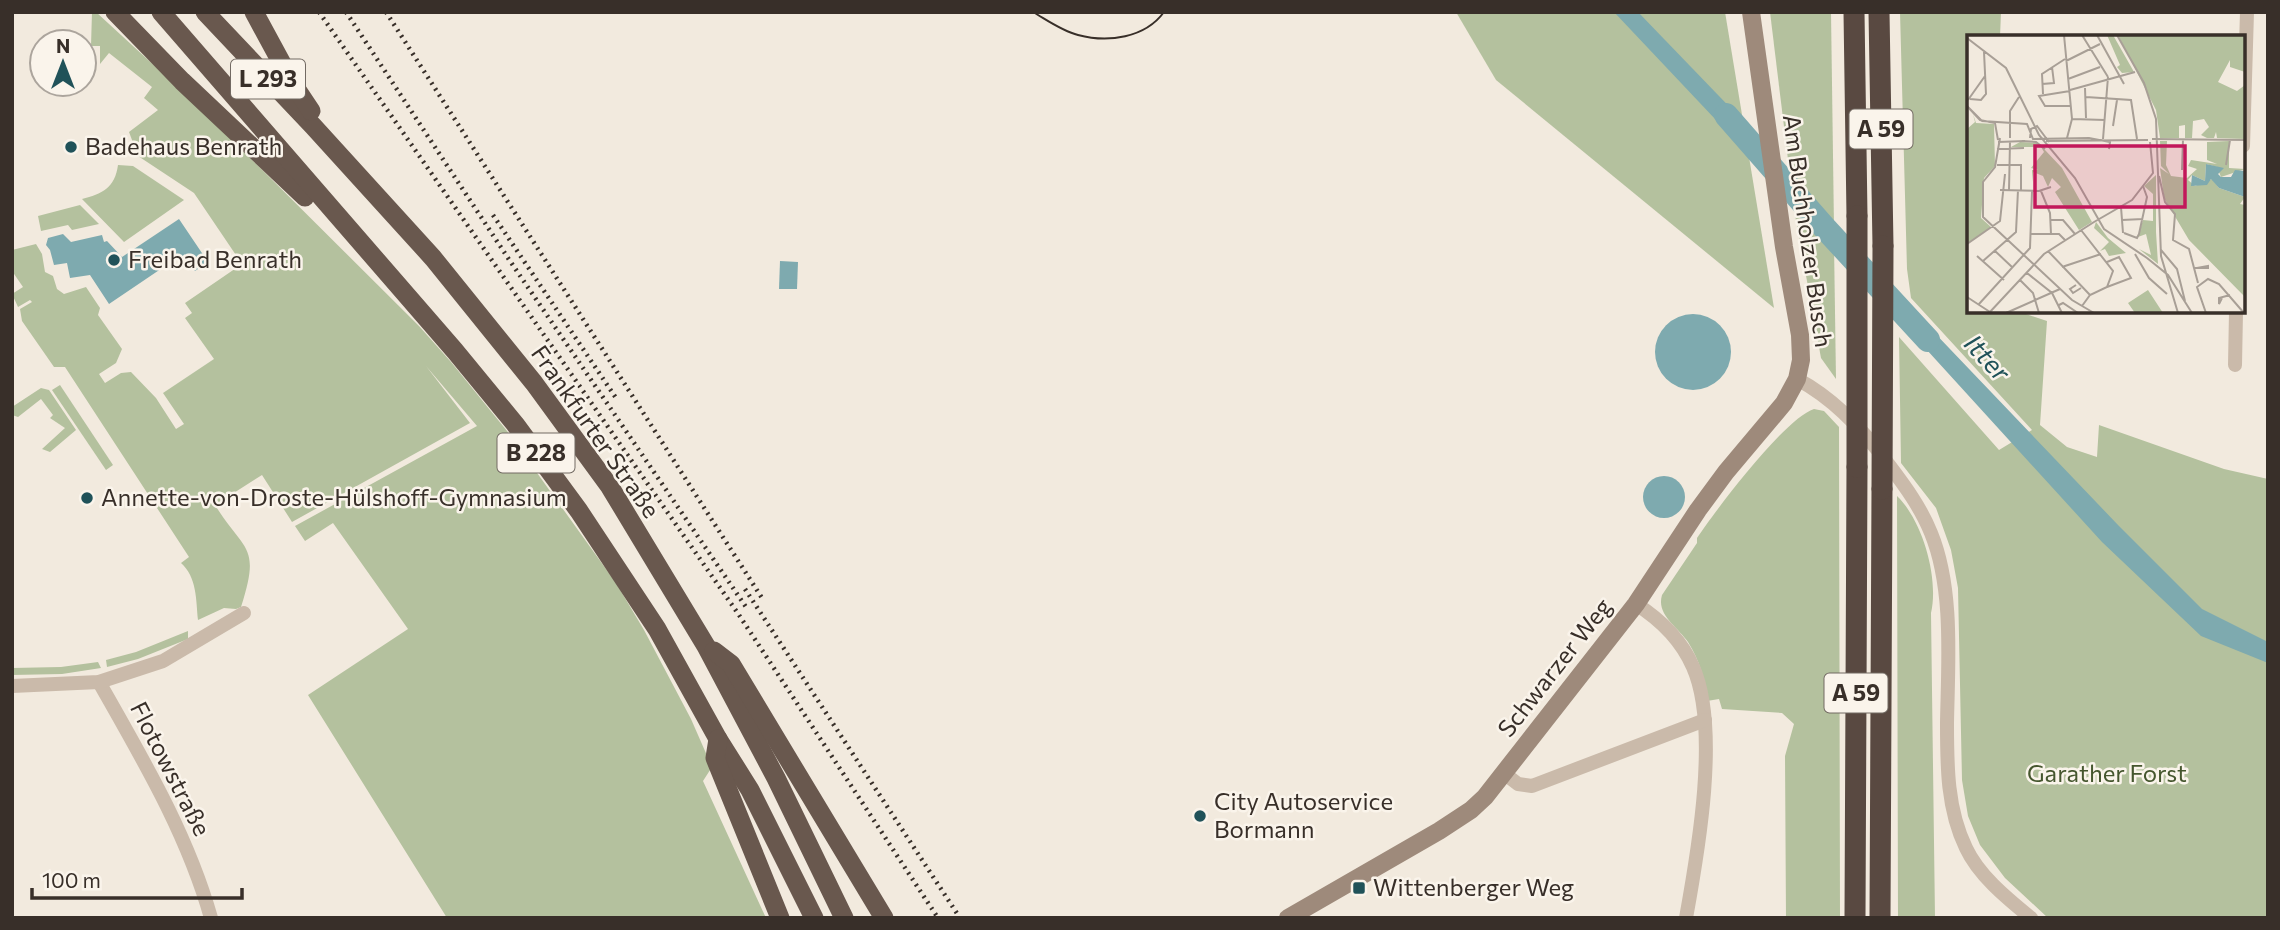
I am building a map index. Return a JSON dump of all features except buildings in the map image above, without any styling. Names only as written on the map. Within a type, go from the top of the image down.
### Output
[{"type":"highway","name":"B 228","points":[[115,12],[182,81],[303,195],[344,239],[377,263],[515,424],[579,511],[657,629],[718,739],[750,790],[814,918]]},
{"type":"highway","name":"L 293","points":[[160,12],[377,263]]},
{"type":"highway","name":"Frankfurter Straße","points":[[205,12],[432,258],[534,383],[610,487],[706,646],[844,918]]},
{"type":"highway","name":"A 59","points":[[1854,12],[1857,216],[1855,918]]},
{"type":"highway","name":"A 59","points":[[1878,12],[1882,246],[1880,918]]},
{"type":"highway","points":[[255,13],[293,83],[311,109],[313,126]]},
{"type":"highway","points":[[706,646],[731,664],[884,918]]},
{"type":"highway","points":[[718,739],[715,758],[780,918]]},
{"type":"main road","name":"Am Buchholzer Busch","points":[[1751,12],[1801,348],[1797,379]]},
{"type":"main road","name":"Schwarzer Weg","points":[[1292,917],[1471,810],[1505,774],[1636,604],[1698,510],[1784,403],[1797,379]]},
{"type":"street","points":[[2245,57],[2246,12]]},
{"type":"street","points":[[2235,365],[2236,313]]},
{"type":"street","name":"Am Buchholzer Busch","points":[[1797,379],[1826,397],[1872,442],[1908,490],[1931,534],[1942,570],[1946,599],[1947,770],[1953,811],[1966,848],[1978,867],[2008,899],[2031,918]]},
{"type":"street","points":[[1636,604],[1675,636],[1693,667],[1702,696],[1705,765],[1695,868],[1686,918]]},
{"type":"street","points":[[12,686],[99,682],[163,661],[244,613]]},
{"type":"street","name":"Flotowstraße","points":[[99,682],[159,786],[204,891],[211,918]]},
{"type":"street","points":[[1505,774],[1518,784],[1532,786],[1705,720]]},
{"type":"green space","points":[[92,12],[96,12],[196,104],[419,326],[507,431],[616,583],[644,630],[691,719],[712,767],[703,781],[766,918],[447,918],[308,695],[408,629],[333,523],[305,541],[295,526],[477,426],[426,366],[470,423],[292,522],[262,475],[215,505],[247,550],[250,571],[241,607],[224,608],[198,620],[193,582],[181,563],[189,557],[65,367],[54,367],[22,321],[20,309],[32,302],[30,300],[18,307],[12,294],[23,287],[12,271],[12,250],[36,244],[42,254],[45,272],[53,276],[57,289],[64,294],[86,287],[100,308],[98,315],[122,349],[116,363],[99,374],[105,383],[121,373],[131,372],[156,398],[176,429],[184,424],[163,393],[214,359],[185,318],[192,313],[185,303],[242,264],[194,193],[138,156],[129,132],[158,110],[144,98],[152,87],[109,53],[100,64],[98,28],[92,28]]},
{"type":"green space","points":[[1456,12],[1725,12],[1774,308],[1496,80]]},
{"type":"green space","points":[[1770,12],[1831,12],[1834,228],[1791,184]]},
{"type":"green space","name":"Garather Forst","points":[[1900,12],[2001,12],[2000,35],[1967,35],[1967,313],[2023,313],[2047,321],[2040,425],[2067,447],[2097,457],[2099,425],[2224,469],[2268,479],[2268,918],[2048,918],[2005,878],[1980,845],[1968,816],[1962,780],[1958,588],[1951,550],[1936,508],[1901,463],[1899,337],[1999,450],[2032,430],[1911,298],[1907,269]]},
{"type":"green space","points":[[118,165],[133,166],[184,200],[124,242],[82,199],[96,195],[111,185]]},
{"type":"green space","points":[[1793,204],[1834,244],[1836,379],[1821,358]]},
{"type":"green space","points":[[80,205],[99,224],[72,230],[68,225],[41,231],[38,216]]},
{"type":"green space","points":[[60,385],[113,465],[106,470],[52,390]]},
{"type":"green space","points":[[41,388],[49,390],[76,430],[50,452],[42,449],[65,428],[50,418],[53,415],[41,399],[18,417],[12,415],[12,407]]},
{"type":"green space","points":[[1814,409],[1824,411],[1839,427],[1840,918],[1786,918],[1785,756],[1794,724],[1782,713],[1722,709],[1719,699],[1707,701],[1695,656],[1688,642],[1665,615],[1661,602],[1662,595],[1697,543],[1697,538],[1734,488],[1786,429]]},
{"type":"green space","points":[[1897,496],[1921,535],[1933,584],[1931,613],[1935,918],[1898,918]]},
{"type":"green space","points":[[188,631],[188,639],[138,659],[107,667],[106,660],[136,652]]},
{"type":"green space","points":[[98,662],[101,668],[62,674],[12,675],[12,668],[61,667]]},
{"type":"water","points":[[1614,12],[1638,12],[1745,123],[1750,156]]},
{"type":"water","points":[[1791,184],[1834,228],[1834,244],[1793,204]]},
{"type":"water","name":"Freibad Benrath","points":[[179,219],[208,262],[195,271],[180,256],[109,304],[90,275],[70,278],[67,263],[54,265],[46,245],[48,238],[63,234],[71,242],[102,235],[104,242],[107,241],[122,257]]},
{"type":"water","points":[[780,261],[798,262],[797,289],[779,289]]},
{"type":"water","points":[[1907,304],[2202,609],[2268,642],[2268,663],[2201,636],[2102,542],[1906,327]]},
{"type":"water","points":[[1693,314],[1708,317],[1720,325],[1728,337],[1731,352],[1728,367],[1720,379],[1708,387],[1693,390],[1678,387],[1666,379],[1658,367],[1655,352],[1658,337],[1666,325],[1678,317]]},
{"type":"water","points":[[1664,476],[1679,482],[1685,497],[1679,512],[1664,518],[1649,512],[1643,497],[1649,482]]},
{"type":"waterway","name":"Itter","points":[[1726,115],[1928,340]]},
{"type":"tram line","points":[[1033,12],[1072,33],[1101,38],[1136,33],[1147,28],[1164,12]]},
{"type":"railway","points":[[319,12],[739,615],[938,918]]},
{"type":"railway","points":[[346,12],[510,261],[746,607]]},
{"type":"railway","points":[[386,12],[762,598]]},
{"type":"railway","points":[[493,215],[616,398]]},
{"type":"railway","points":[[745,589],[960,918]]},
{"type":"place","name":"Badehaus Benrath","points":[[71,147]]},
{"type":"place","name":"Freibad Benrath","points":[[114,260]]},
{"type":"place","name":"Annette-von-Droste-Hülshoff-Gymnasium","points":[[87,498]]},
{"type":"place","name":"City Autoservice Bormann","points":[[1200,816]]},
{"type":"place","name":"Wittenberger Weg","points":[[1359,888]]}]
